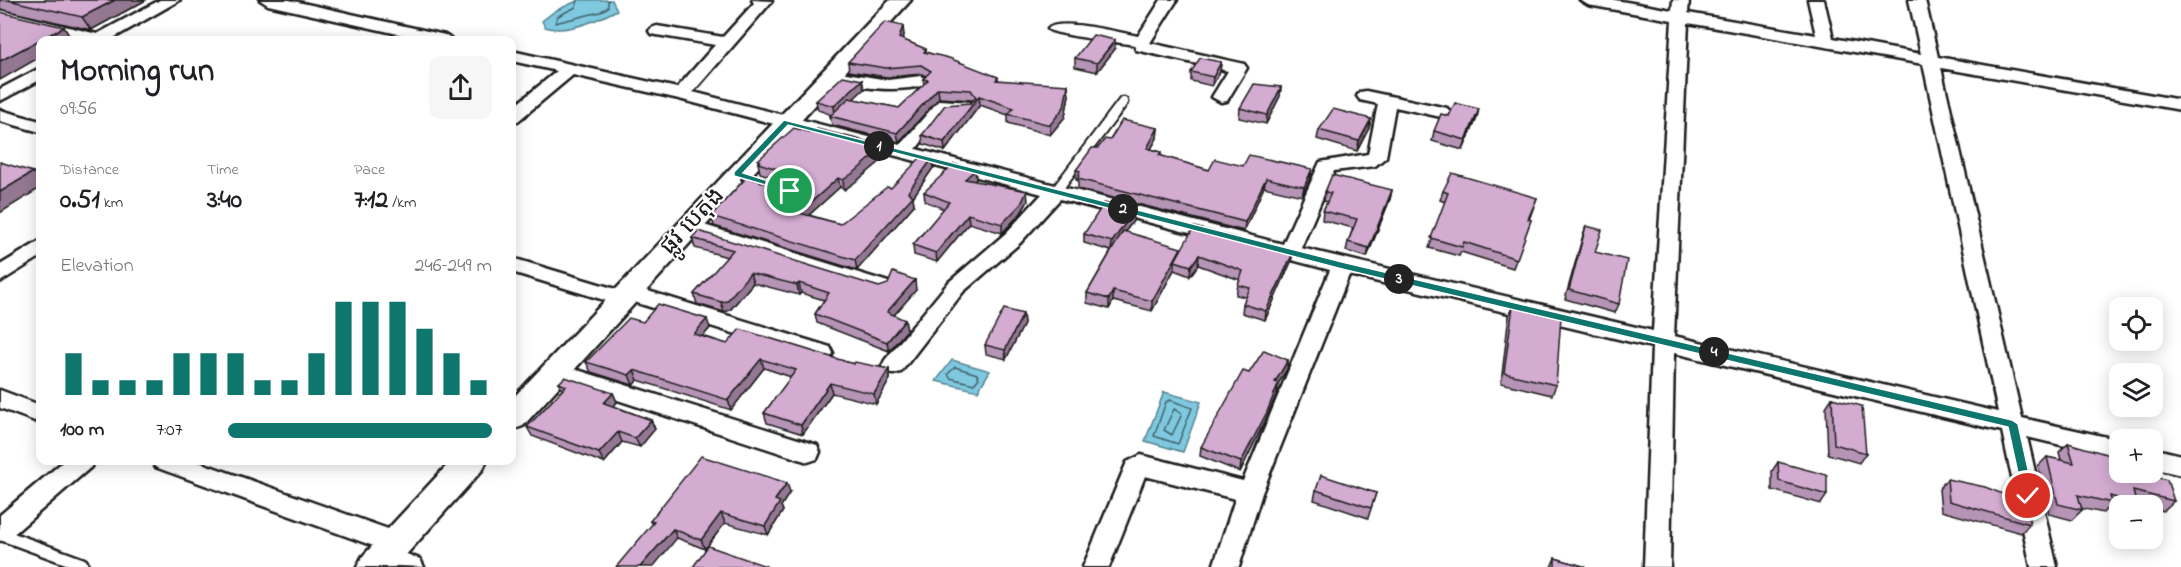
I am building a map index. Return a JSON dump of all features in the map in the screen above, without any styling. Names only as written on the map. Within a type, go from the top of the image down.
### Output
[{"type":"street","points":[[106,36],[172,0]]},
{"type":"street","points":[[268,0],[427,36]]},
{"type":"street","points":[[681,94],[764,1],[760,0]]},
{"type":"street","name":"ផ្លូវ បេតុង","points":[[516,414],[688,227],[748,178],[787,122],[901,0]]},
{"type":"street","points":[[1142,42],[1169,0]]},
{"type":"street","points":[[1588,0],[1680,8],[1826,42],[2181,105]]},
{"type":"street","points":[[1816,0],[1826,42]]},
{"type":"street","points":[[1917,0],[2044,567]]},
{"type":"street","points":[[1657,567],[1662,340],[1680,8]]},
{"type":"street","points":[[0,15],[83,36]]},
{"type":"street","points":[[1056,29],[1099,33],[1142,42],[1147,48],[1238,68],[1221,97]]},
{"type":"street","points":[[657,31],[726,42]]},
{"type":"street","points":[[516,57],[681,94],[1342,266],[2109,447]]},
{"type":"street","points":[[516,114],[570,69]]},
{"type":"street","points":[[0,96],[36,75]]},
{"type":"street","points":[[831,75],[871,84],[906,86],[921,81]]},
{"type":"street","points":[[1366,96],[1441,112]]},
{"type":"street","points":[[1289,252],[1327,166],[1368,162],[1377,157],[1387,101]]},
{"type":"street","points":[[904,152],[939,108],[945,104],[966,106]]},
{"type":"street","points":[[0,115],[36,126]]},
{"type":"street","points":[[893,366],[956,287],[1013,238],[1056,191]]},
{"type":"street","points":[[688,227],[880,287]]},
{"type":"street","points":[[0,275],[36,251]]},
{"type":"street","points":[[1226,567],[1250,493],[1342,266]]},
{"type":"street","points":[[516,267],[625,295],[822,353]]},
{"type":"street","points":[[555,371],[808,452]]},
{"type":"street","points":[[0,399],[36,412]]},
{"type":"street","points":[[2163,461],[2181,465]]},
{"type":"street","points":[[0,532],[76,465]]},
{"type":"street","points":[[176,465],[391,558],[468,465]]},
{"type":"street","points":[[1096,567],[1136,469],[1140,465],[1250,493]]},
{"type":"lane","points":[[1056,191],[1123,102]]},
{"type":"lane","points":[[0,532],[82,564]]},
{"type":"water","points":[[579,0],[612,0],[617,10],[591,22],[572,27],[553,29],[545,27],[542,21],[555,11]]},
{"type":"water","points":[[952,360],[990,371],[978,391],[936,381]]},
{"type":"water","points":[[1164,392],[1201,402],[1183,452],[1145,441]]},
{"type":"building","points":[[8,0],[115,0],[82,17]]},
{"type":"building","points":[[0,12],[64,27],[47,36],[36,36],[36,42],[0,61]]},
{"type":"building","points":[[885,22],[903,26],[899,38],[926,49],[924,52],[949,58],[998,77],[996,80],[1068,85],[1064,107],[1050,125],[1008,114],[1014,108],[979,96],[944,142],[922,135],[945,105],[971,103],[976,97],[971,90],[938,88],[897,133],[830,116],[849,98],[899,108],[928,80],[923,79],[931,71],[921,65],[886,68],[848,62]]},
{"type":"building","points":[[1093,35],[1115,40],[1097,63],[1075,58]]},
{"type":"building","points":[[1200,58],[1221,62],[1213,77],[1191,72]]},
{"type":"building","points":[[843,76],[862,80],[834,106],[816,101]]},
{"type":"building","points":[[1254,84],[1281,87],[1267,115],[1240,108]]},
{"type":"building","points":[[1455,103],[1479,109],[1466,140],[1434,131],[1441,114],[1449,116]]},
{"type":"building","points":[[1333,109],[1371,119],[1359,141],[1319,130]]},
{"type":"building","points":[[1122,120],[1158,128],[1147,148],[1161,152],[1159,155],[1209,170],[1215,159],[1243,166],[1249,155],[1312,169],[1304,187],[1266,178],[1245,222],[1078,179],[1080,171],[1076,170],[1092,148],[1098,148],[1105,139],[1110,140]]},
{"type":"building","points":[[794,128],[812,133],[817,129],[885,146],[843,180],[838,178],[799,213],[840,224],[887,187],[891,188],[922,156],[932,159],[908,192],[913,196],[855,260],[711,216],[744,180],[741,179],[744,176],[787,190],[797,187],[800,181],[796,175],[758,163],[760,161],[758,160]]},
{"type":"building","points":[[0,162],[33,172],[0,192]]},
{"type":"building","points":[[954,164],[975,170],[965,179],[1027,191],[1021,204],[1002,224],[968,214],[936,253],[913,245],[949,202],[924,192]]},
{"type":"building","points":[[1452,173],[1537,198],[1528,219],[1531,220],[1517,259],[1464,242],[1462,247],[1431,238],[1448,193],[1443,191]]},
{"type":"building","points":[[1332,175],[1392,190],[1369,248],[1348,242],[1357,219],[1323,211],[1331,193],[1325,192]]},
{"type":"building","points":[[1104,203],[1134,211],[1112,242],[1084,234]]},
{"type":"building","points":[[1586,226],[1602,230],[1595,252],[1627,260],[1619,304],[1569,290]]},
{"type":"building","points":[[1194,227],[1239,239],[1238,241],[1293,253],[1266,311],[1243,304],[1250,288],[1238,285],[1243,271],[1199,255],[1191,266],[1175,261]]},
{"type":"building","points":[[698,231],[879,287],[888,284],[893,272],[915,280],[887,312],[905,320],[887,342],[815,314],[829,293],[799,283],[797,285],[750,273],[727,301],[721,302],[694,294],[733,250],[692,238]]},
{"type":"building","points":[[1123,231],[1181,248],[1152,301],[1113,291],[1109,299],[1087,293]]},
{"type":"building","points":[[658,304],[707,319],[694,334],[727,344],[740,329],[854,364],[855,362],[889,369],[874,394],[830,383],[801,425],[764,413],[796,370],[761,359],[728,400],[634,370],[629,375],[586,362],[629,318],[643,322]]},
{"type":"building","points":[[1513,306],[1561,317],[1556,385],[1504,373]]},
{"type":"building","points":[[1004,309],[1023,314],[1005,350],[985,345]]},
{"type":"building","points":[[1264,350],[1288,360],[1275,382],[1278,384],[1267,412],[1241,462],[1201,447],[1243,371],[1249,373]]},
{"type":"building","points":[[565,377],[613,393],[604,403],[651,420],[635,438],[618,432],[599,453],[527,427],[566,386],[559,383]]},
{"type":"building","points":[[1832,398],[1862,406],[1866,453],[1834,444]]},
{"type":"building","points":[[2068,443],[2109,455],[2109,483],[2163,483],[2163,479],[2167,480],[2174,501],[2163,498],[2163,495],[2133,491],[2134,495],[2109,495],[2109,502],[2078,495],[2082,510],[2058,504],[2047,457],[2074,463]]},
{"type":"building","points":[[701,456],[787,483],[775,500],[780,502],[765,526],[721,513],[701,540],[673,529],[640,567],[616,567],[654,522],[650,521]]},
{"type":"building","points":[[1778,462],[1827,475],[1827,495],[1779,481]]},
{"type":"building","points":[[1321,475],[1376,493],[1371,508],[1316,490]]},
{"type":"building","points":[[1947,479],[1985,487],[2026,503],[2030,524],[1949,501]]},
{"type":"building","points":[[708,546],[766,566],[693,567]]},
{"type":"building","points":[[1555,558],[1586,567],[1555,567]]},
{"type":"route","points":[[790,191],[737,174],[787,122],[1342,266],[2012,424],[2028,496]]}]
